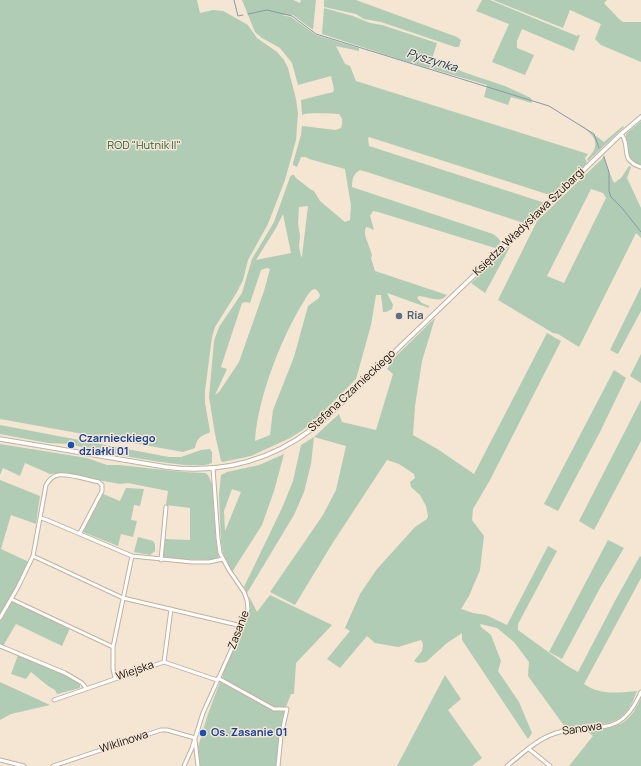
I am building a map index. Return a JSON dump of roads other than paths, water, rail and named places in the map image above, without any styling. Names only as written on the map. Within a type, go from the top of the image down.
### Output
[{"type":"street","name":"Księdza Władysława Szubargi","points":[[418,329],[621,134],[641,117]]},
{"type":"street","points":[[621,134],[625,140],[628,158],[632,164],[641,167]]},
{"type":"street","name":"Stefana Czarnieckiego","points":[[0,439],[166,467],[189,469],[213,468],[242,464],[286,447],[303,436],[328,416],[418,329]]},
{"type":"street","name":"Zasanie","points":[[184,766],[189,757],[203,713],[242,626],[248,609],[246,596],[223,560],[218,538],[213,468]]},
{"type":"street","points":[[0,618],[33,556],[46,485],[52,477],[58,475],[66,476],[99,482],[102,485],[102,491],[80,533]]},
{"type":"street","points":[[161,560],[166,507]]},
{"type":"street","points":[[41,518],[132,556],[161,560],[203,562],[223,560]]},
{"type":"street","points":[[33,556],[124,598],[242,626]]},
{"type":"street","points":[[115,678],[113,669],[113,647],[132,556]]},
{"type":"street","points":[[11,599],[113,647]]},
{"type":"street","points":[[164,662],[171,609]]},
{"type":"street","points":[[0,646],[65,673],[86,688]]},
{"type":"street","name":"Wiejska","points":[[54,700],[164,662],[218,679],[274,708],[287,709],[281,736],[278,766]]},
{"type":"street","name":"Sanowa","points":[[507,766],[548,736],[562,731],[608,726],[619,722],[633,709],[641,692]]},
{"type":"street","name":"Wiklinowa","points":[[53,766],[161,730],[167,730],[195,738]]},
{"type":"street","points":[[195,738],[198,766]]},
{"type":"street","points":[[529,749],[550,766]]},
{"type":"street","points":[[0,760],[24,766]]},
{"type":"waterway","name":"Pyszynka","points":[[234,0],[238,16],[243,15]]},
{"type":"waterway","name":"Pyszynka","points":[[248,14],[267,10],[292,16],[316,34],[549,106],[594,134],[599,148]]},
{"type":"waterway","name":"Pyszynka","points":[[604,157],[609,172],[609,191],[611,197],[641,232]]},
{"type":"place","name":"Ria","points":[[399,316]]},
{"type":"place","name":"Czarnieckiego działki 01","points":[[71,445]]},
{"type":"place","name":"Os. Zasanie 01","points":[[203,733]]},
{"type":"park label","name":"ROD \"Hutnik II\"","points":[[144,146]]}]
